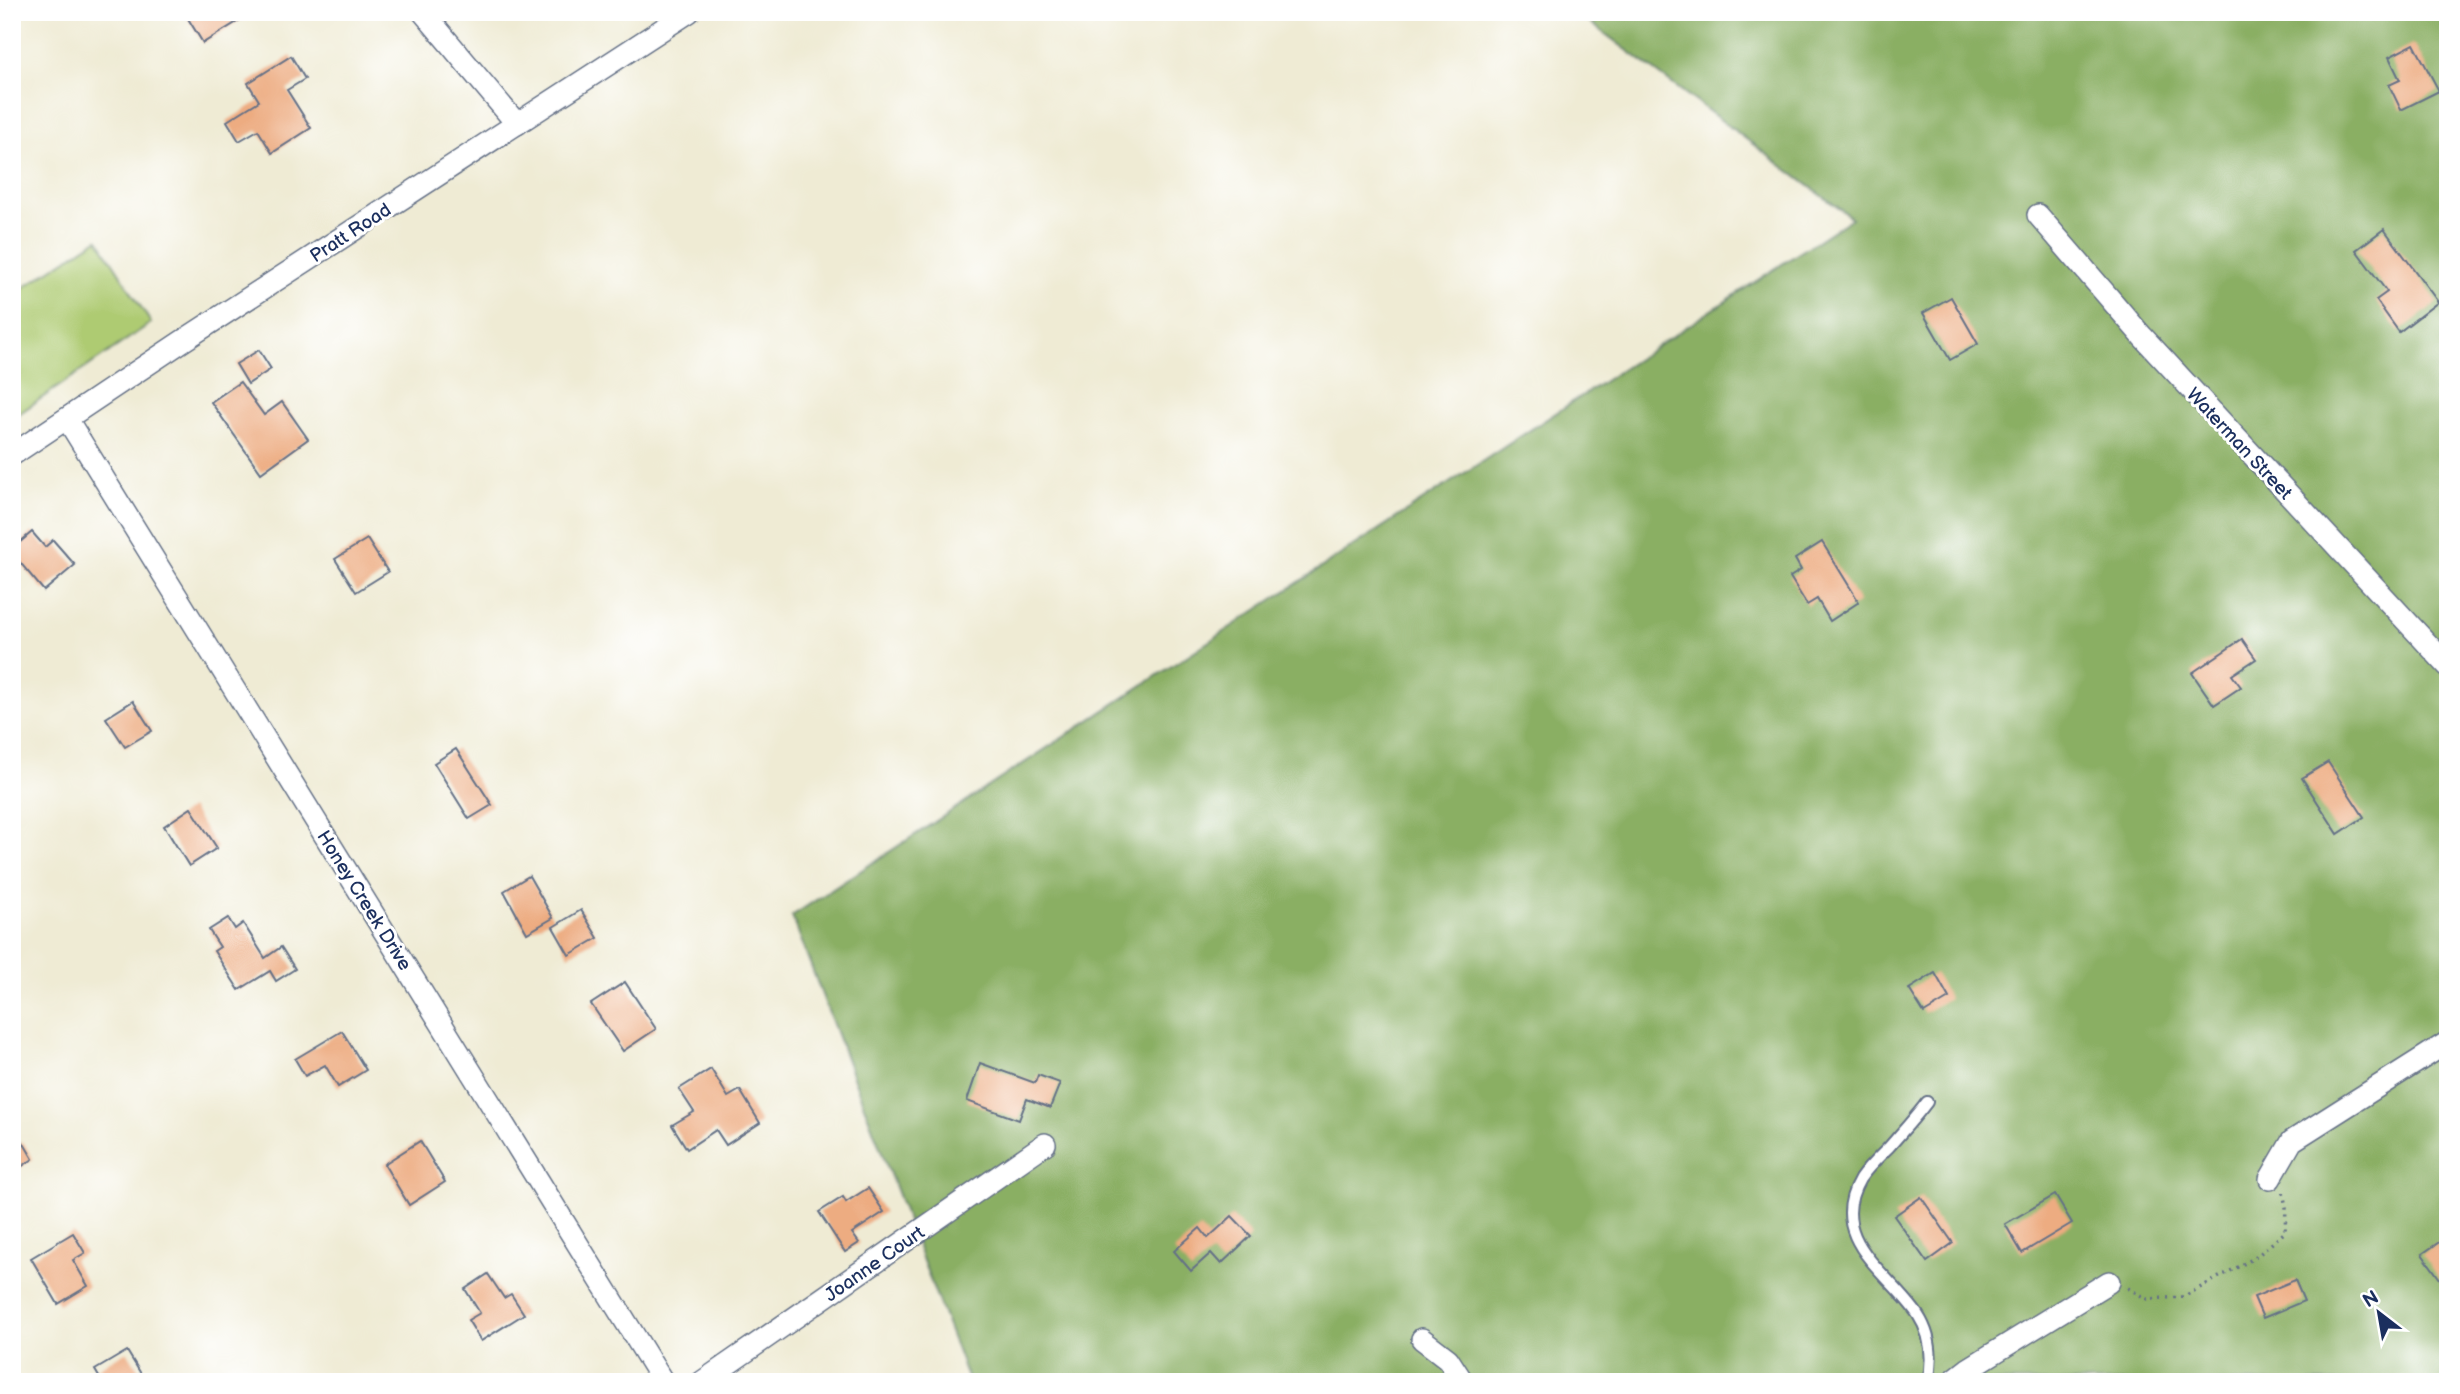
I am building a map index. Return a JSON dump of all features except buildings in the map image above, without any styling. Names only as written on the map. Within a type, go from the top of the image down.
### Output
[{"type":"street","points":[[423,12],[517,124]]},
{"type":"street","name":"Pratt Road","points":[[12,455],[689,12]]},
{"type":"street","name":"Waterman Street","points":[[2038,215],[2142,336],[2448,666]]},
{"type":"street","name":"Honey Creek Drive","points":[[67,419],[663,1382]]},
{"type":"street","points":[[2274,1172],[2292,1141],[2448,1042]]},
{"type":"street","name":"Joanne Court","points":[[702,1382],[1045,1144]]},
{"type":"street","points":[[1951,1382],[2109,1282]]},
{"type":"street","points":[[1422,1339],[1448,1359],[1463,1382]]},
{"type":"lane","points":[[1927,1102],[1860,1180],[1851,1208],[1853,1232],[1863,1253],[1918,1314],[1930,1346],[1931,1369],[1928,1382]]},
{"type":"path","points":[[2109,1282],[2132,1289],[2147,1298],[2183,1297],[2256,1256],[2285,1232],[2286,1207],[2274,1172]]},
{"type":"green space","points":[[1576,12],[2448,12],[2448,1382],[969,1382],[792,916],[1852,218]]},
{"type":"green space","points":[[98,239],[151,323],[17,415],[12,407],[12,295]]}]
